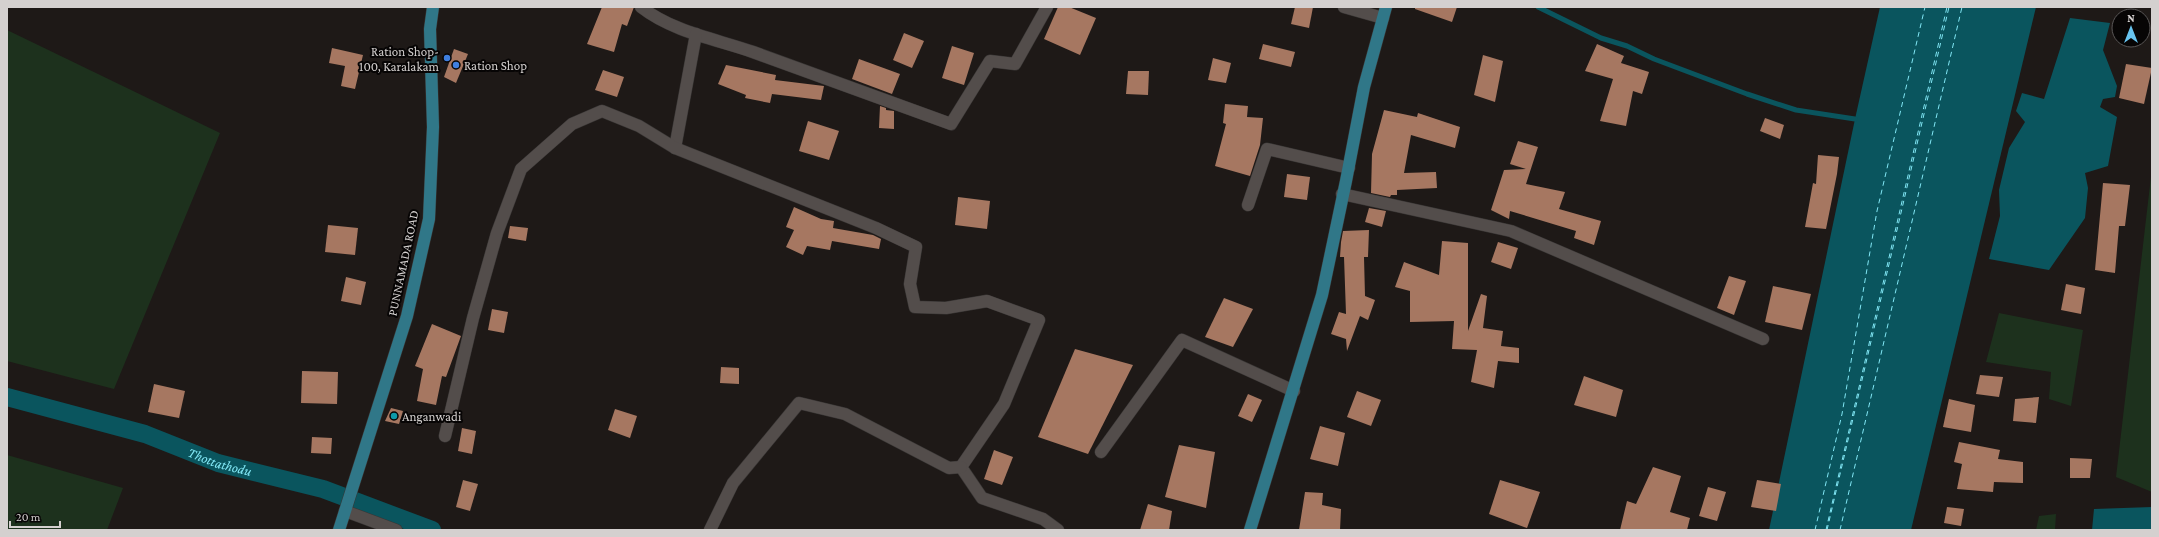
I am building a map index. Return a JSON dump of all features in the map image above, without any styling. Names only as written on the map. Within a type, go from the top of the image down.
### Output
[{"type":"main road","name":"PUNNAMADA ROAD","points":[[339,530],[407,316],[429,219],[433,127],[430,29],[433,7]]},
{"type":"main road","points":[[1250,530],[1294,391],[1322,295],[1342,194],[1349,168],[1364,87],[1384,12]]},
{"type":"street","points":[[641,7],[650,14],[696,34],[752,52],[951,124],[990,61],[1015,64],[1047,7]]},
{"type":"street","points":[[1344,7],[1384,12]]},
{"type":"street","points":[[675,148],[696,34]]},
{"type":"street","points":[[445,436],[473,318],[497,233],[521,169],[572,124],[602,111],[639,126],[675,148],[876,228],[916,247],[910,284],[914,307],[946,308],[987,302],[1039,320],[1004,404],[961,467]]},
{"type":"street","points":[[1248,205],[1267,149],[1349,168]]},
{"type":"street","points":[[1342,194],[1511,231],[1764,339]]},
{"type":"street","points":[[1101,452],[1182,340],[1294,391]]},
{"type":"street","points":[[710,530],[733,483],[799,402],[845,414],[949,468],[961,467]]},
{"type":"street","points":[[961,467],[982,498],[1043,520],[1058,530]]},
{"type":"street","points":[[348,503],[396,530]]},
{"type":"green space","points":[[7,30],[220,133],[114,389],[7,361]]},
{"type":"green space","points":[[2152,168],[2152,492],[2116,477]]},
{"type":"green space","points":[[1999,313],[2083,330],[2071,406],[2049,399],[2051,372],[1986,362]]},
{"type":"green space","points":[[7,455],[123,488],[107,530],[7,530]]},
{"type":"green space","points":[[2056,514],[2055,530],[2036,530],[2039,516]]},
{"type":"water","points":[[1880,7],[2036,7],[1911,530],[1769,530],[1855,119]]},
{"type":"water","points":[[2070,18],[2110,23],[2103,50],[2117,86],[2115,97],[2103,99],[2100,107],[2117,117],[2108,166],[2085,173],[2088,188],[2085,218],[2049,270],[1989,259],[2000,216],[1999,190],[2009,148],[2025,122],[2016,111],[2022,93],[2044,99]]},
{"type":"water","points":[[2152,507],[2152,530],[2092,530],[2094,509]]},
{"type":"building","points":[[602,7],[634,7],[627,26],[622,24],[614,52],[587,44]]},
{"type":"building","points":[[1058,7],[1069,7],[1096,18],[1080,55],[1044,39]]},
{"type":"building","points":[[1295,7],[1313,7],[1309,28],[1291,24]]},
{"type":"building","points":[[1415,7],[1457,7],[1452,22],[1415,9]]},
{"type":"building","points":[[904,33],[924,41],[912,68],[893,60]]},
{"type":"building","points":[[1263,44],[1295,52],[1291,67],[1259,59]]},
{"type":"building","points":[[1597,44],[1624,56],[1621,63],[1649,72],[1642,94],[1633,91],[1626,126],[1600,121],[1613,79],[1585,71]]},
{"type":"building","points":[[952,46],[974,53],[964,85],[942,78]]},
{"type":"building","points":[[332,48],[363,55],[355,89],[341,86],[345,66],[329,63]]},
{"type":"building","name":"Ration Shop","points":[[454,49],[468,54],[456,83],[444,77]]},
{"type":"building","points":[[1483,55],[1503,61],[1495,102],[1474,95]]},
{"type":"building","points":[[1213,58],[1231,63],[1226,83],[1208,80]]},
{"type":"building","points":[[859,59],[900,74],[892,94],[852,79]]},
{"type":"building","points":[[2126,64],[2152,68],[2144,104],[2119,98]]},
{"type":"building","points":[[726,65],[776,75],[775,80],[824,86],[821,100],[772,94],[770,103],[745,98],[746,95],[718,84]]},
{"type":"building","points":[[603,70],[624,77],[617,97],[595,90]]},
{"type":"building","points":[[1128,71],[1149,71],[1148,95],[1126,94]]},
{"type":"building","points":[[1225,104],[1248,106],[1247,117],[1263,118],[1260,145],[1250,176],[1215,166],[1226,124],[1223,123]]},
{"type":"building","points":[[880,106],[886,108],[886,110],[894,111],[894,129],[879,128]]},
{"type":"building","points":[[1384,110],[1417,117],[1418,113],[1460,127],[1455,148],[1411,135],[1404,173],[1436,172],[1437,188],[1397,190],[1397,195],[1391,195],[1390,197],[1371,193],[1372,154]]},
{"type":"building","points":[[1765,118],[1784,125],[1780,139],[1760,131]]},
{"type":"building","points":[[808,121],[839,131],[829,160],[799,151]]},
{"type":"building","points":[[1518,141],[1538,147],[1526,184],[1565,192],[1559,209],[1601,221],[1594,245],[1574,238],[1576,231],[1510,211],[1509,219],[1491,210],[1504,170],[1526,169],[1510,164]]},
{"type":"building","points":[[1818,155],[1839,157],[1826,229],[1805,227],[1813,183],[1816,184]]},
{"type":"building","points":[[1287,174],[1310,177],[1307,200],[1284,197]]},
{"type":"building","points":[[2103,183],[2130,185],[2125,226],[2119,226],[2115,273],[2095,270]]},
{"type":"building","points":[[958,197],[990,201],[987,229],[955,225]]},
{"type":"building","points":[[794,207],[821,219],[834,221],[833,228],[873,235],[881,239],[879,249],[832,241],[830,250],[807,246],[803,255],[786,247],[794,230],[786,227]]},
{"type":"building","points":[[1369,208],[1386,211],[1382,227],[1365,222]]},
{"type":"building","points":[[328,225],[358,228],[355,255],[325,252]]},
{"type":"building","points":[[510,226],[528,228],[526,241],[508,238]]},
{"type":"building","points":[[1369,230],[1368,257],[1364,257],[1365,296],[1375,300],[1368,320],[1360,316],[1347,351],[1346,339],[1331,334],[1339,312],[1346,314],[1344,257],[1340,257],[1343,231]]},
{"type":"building","points":[[1442,241],[1468,243],[1468,331],[1481,294],[1487,296],[1483,328],[1503,331],[1501,346],[1519,348],[1519,363],[1498,361],[1494,388],[1471,382],[1477,350],[1452,349],[1454,321],[1410,322],[1410,291],[1395,287],[1404,262],[1439,275]]},
{"type":"building","points":[[1498,242],[1518,248],[1511,269],[1491,262]]},
{"type":"building","points":[[1729,276],[1746,281],[1734,315],[1717,308]]},
{"type":"building","points":[[346,277],[366,282],[361,305],[341,301]]},
{"type":"building","points":[[2066,284],[2085,288],[2081,314],[2061,310]]},
{"type":"building","points":[[1773,286],[1811,294],[1802,330],[1765,322]]},
{"type":"building","points":[[1224,298],[1253,309],[1233,347],[1205,337]]},
{"type":"building","points":[[492,309],[508,312],[504,333],[488,330]]},
{"type":"building","points":[[432,324],[461,336],[446,377],[442,376],[436,405],[417,401],[423,369],[415,366]]},
{"type":"building","points":[[1075,349],[1133,365],[1088,454],[1038,437]]},
{"type":"building","points":[[721,367],[739,368],[739,384],[720,383]]},
{"type":"building","points":[[302,371],[338,372],[337,404],[301,403]]},
{"type":"building","points":[[1980,375],[2003,377],[1999,397],[1976,394]]},
{"type":"building","points":[[1584,376],[1623,390],[1616,417],[1574,405]]},
{"type":"building","points":[[154,384],[185,391],[179,418],[148,412]]},
{"type":"building","points":[[1357,391],[1381,400],[1371,426],[1347,417]]},
{"type":"building","points":[[1248,394],[1262,400],[1252,422],[1238,416]]},
{"type":"building","points":[[2039,397],[2036,423],[2013,421],[2015,399]]},
{"type":"building","points":[[1949,399],[1975,405],[1971,432],[1943,427]]},
{"type":"building","name":"Anganwadi","points":[[391,408],[403,411],[399,424],[385,421]]},
{"type":"building","points":[[615,409],[637,416],[630,438],[608,430]]},
{"type":"building","points":[[1320,426],[1345,433],[1338,466],[1310,459]]},
{"type":"building","points":[[462,428],[476,431],[472,454],[458,451]]},
{"type":"building","points":[[312,437],[332,438],[331,454],[311,453]]},
{"type":"building","points":[[1959,442],[2000,450],[1998,459],[2023,462],[2023,483],[1994,482],[1993,492],[1957,489],[1962,464],[1954,462]]},
{"type":"building","points":[[1179,445],[1215,452],[1206,508],[1165,497]]},
{"type":"building","points":[[994,450],[1013,457],[1002,485],[984,479]]},
{"type":"building","points":[[2070,458],[2092,459],[2090,478],[2070,478]]},
{"type":"building","points":[[1653,467],[1681,476],[1670,512],[1690,518],[1687,530],[1620,530],[1627,501],[1636,504]]},
{"type":"building","points":[[463,480],[478,484],[470,511],[456,507]]},
{"type":"building","points":[[1500,480],[1540,492],[1527,528],[1489,514]]},
{"type":"building","points":[[1757,480],[1781,484],[1776,511],[1751,507]]},
{"type":"building","points":[[1708,487],[1726,492],[1717,521],[1699,516]]},
{"type":"building","points":[[1305,492],[1323,493],[1322,505],[1341,509],[1340,530],[1299,530]]},
{"type":"building","points":[[1148,504],[1172,511],[1169,530],[1140,530]]},
{"type":"building","points":[[1947,507],[1964,509],[1961,526],[1944,523]]},
{"type":"waterway","points":[[1538,7],[1601,38],[1627,46],[1654,59],[1747,94],[1796,110],[1855,119]]},
{"type":"waterway","name":"Thottathodu","points":[[7,397],[145,434],[218,463],[323,489],[432,530]]},
{"type":"ferry route","points":[[1815,530],[1842,414],[1877,211],[1925,7]]},
{"type":"ferry route","points":[[1826,530],[1947,7]]},
{"type":"ferry route","points":[[1827,530],[1949,7]]},
{"type":"ferry route","points":[[1840,530],[1962,7]]},
{"type":"place","name":"Ration Shop- 100, Karalakam","points":[[447,58]]},
{"type":"place","name":"Ration Shop","points":[[456,65]]},
{"type":"place","name":"Anganwadi","points":[[394,416]]}]
